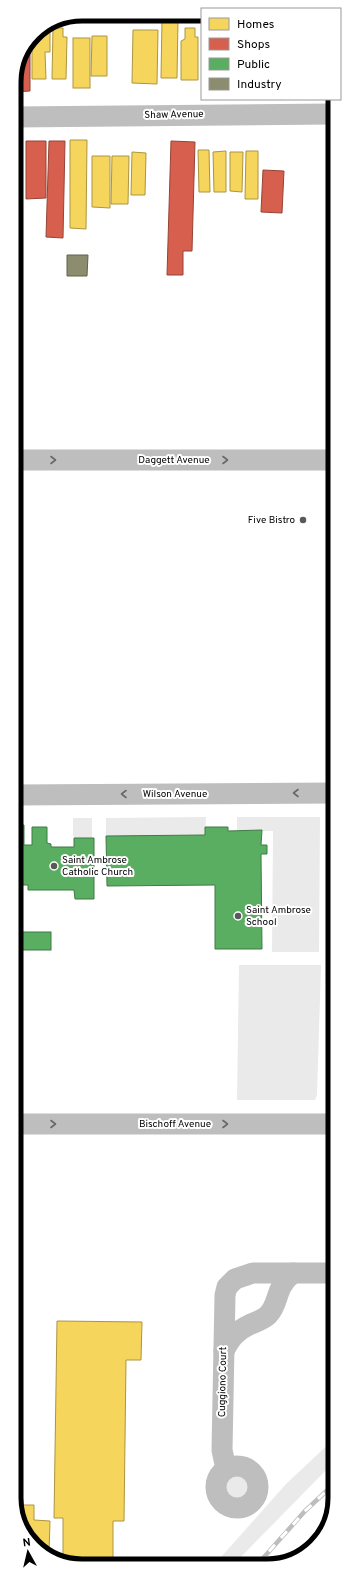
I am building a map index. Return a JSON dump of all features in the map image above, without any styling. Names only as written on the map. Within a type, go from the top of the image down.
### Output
[{"type":"street","name":"Shaw Avenue","points":[[21,116],[328,114]]},
{"type":"street","name":"Daggett Avenue","points":[[21,460],[328,460]]},
{"type":"street","name":"Wilson Avenue","points":[[21,795],[328,793]]},
{"type":"street","name":"Bischoff Avenue","points":[[21,1124],[328,1124]]},
{"type":"street","name":"Cuggiono Court","points":[[226,1468],[222,1450],[225,1295],[227,1287],[236,1279],[253,1273],[293,1273]]},
{"type":"street","points":[[224,1351],[230,1338],[238,1331],[268,1315],[273,1308],[285,1279],[293,1273],[328,1274]]},
{"type":"shaded area","points":[[206,817],[205,835],[106,836],[106,818]]},
{"type":"shaded area","points":[[237,817],[320,817],[319,952],[272,952],[273,831],[237,831]]},
{"type":"shaded area","points":[[73,818],[92,818],[92,838],[74,838]]},
{"type":"shaded area","points":[[239,965],[321,965],[317,1095],[315,1100],[237,1100]]},
{"type":"shaded area","points":[[328,1445],[328,1468],[239,1559],[219,1559],[286,1484]]},
{"type":"shaded area","points":[[238,1476],[246,1480],[250,1488],[246,1496],[238,1500],[230,1496],[226,1488],[230,1480]]},
{"type":"building: Homes","points":[[162,21],[178,21],[177,78],[161,78]]},
{"type":"building: Homes","points":[[63,28],[63,37],[67,37],[66,79],[52,79],[53,29]]},
{"type":"building: Homes","points":[[185,28],[195,28],[195,37],[198,37],[198,80],[181,80],[181,41],[185,39]]},
{"type":"building: Homes","points":[[50,30],[50,52],[45,52],[46,79],[32,79],[32,48],[42,36]]},
{"type":"building: Homes","points":[[133,30],[158,30],[157,84],[132,83]]},
{"type":"building: Homes","points":[[92,36],[107,36],[107,76],[91,76]]},
{"type":"building: Homes","points":[[73,38],[90,38],[90,88],[73,88]]},
{"type":"building: Homes","points":[[70,140],[87,140],[86,229],[70,228]]},
{"type":"building: Homes","points":[[198,150],[209,150],[210,192],[199,192]]},
{"type":"building: Homes","points":[[226,151],[226,192],[214,192],[213,152]]},
{"type":"building: Homes","points":[[246,151],[258,151],[258,199],[245,199]]},
{"type":"building: Homes","points":[[132,152],[146,153],[145,195],[131,195]]},
{"type":"building: Homes","points":[[230,152],[243,152],[242,192],[230,191]]},
{"type":"building: Homes","points":[[92,156],[110,156],[110,208],[92,207]]},
{"type":"building: Homes","points":[[112,156],[129,156],[128,204],[111,204]]},
{"type":"building: Homes","points":[[57,1321],[142,1322],[141,1360],[126,1360],[124,1521],[113,1521],[113,1559],[82,1559],[70,1558],[63,1555],[63,1518],[54,1518]]},
{"type":"building: Homes","points":[[22,1505],[34,1505],[34,1520],[50,1521],[49,1549],[48,1532],[32,1532],[23,1513]]},
{"type":"building: Shops","points":[[30,51],[30,91],[21,92],[23,67]]},
{"type":"building: Shops","points":[[26,141],[46,141],[46,198],[26,199]]},
{"type":"building: Shops","points":[[49,141],[65,141],[63,238],[46,237]]},
{"type":"building: Shops","points":[[171,141],[195,142],[192,251],[183,251],[183,275],[167,275]]},
{"type":"building: Shops","points":[[263,170],[284,171],[282,213],[261,212]]},
{"type":"building: Public","name":"Saint Ambrose Catholic Church","points":[[21,825],[24,825],[24,845],[32,845],[32,827],[47,827],[47,843],[51,844],[51,847],[74,847],[74,838],[94,838],[94,899],[75,899],[74,890],[28,890],[28,885],[21,885]]},
{"type":"building: Public","name":"Saint Ambrose School","points":[[205,827],[228,827],[228,831],[262,830],[261,845],[267,845],[267,854],[261,854],[262,949],[215,949],[215,885],[107,886],[106,836],[205,835]]},
{"type":"building: Public","points":[[21,932],[51,932],[51,950],[21,950]]},
{"type":"building: Industry","points":[[67,255],[88,255],[87,276],[67,276]]},
{"type":"railway","points":[[262,1559],[305,1511],[328,1490]]},
{"type":"place","name":"Five Bistro","points":[[303,520]]},
{"type":"place","name":"Saint Ambrose Catholic Church","points":[[54,866]]},
{"type":"place","name":"Saint Ambrose School","points":[[238,916]]}]
